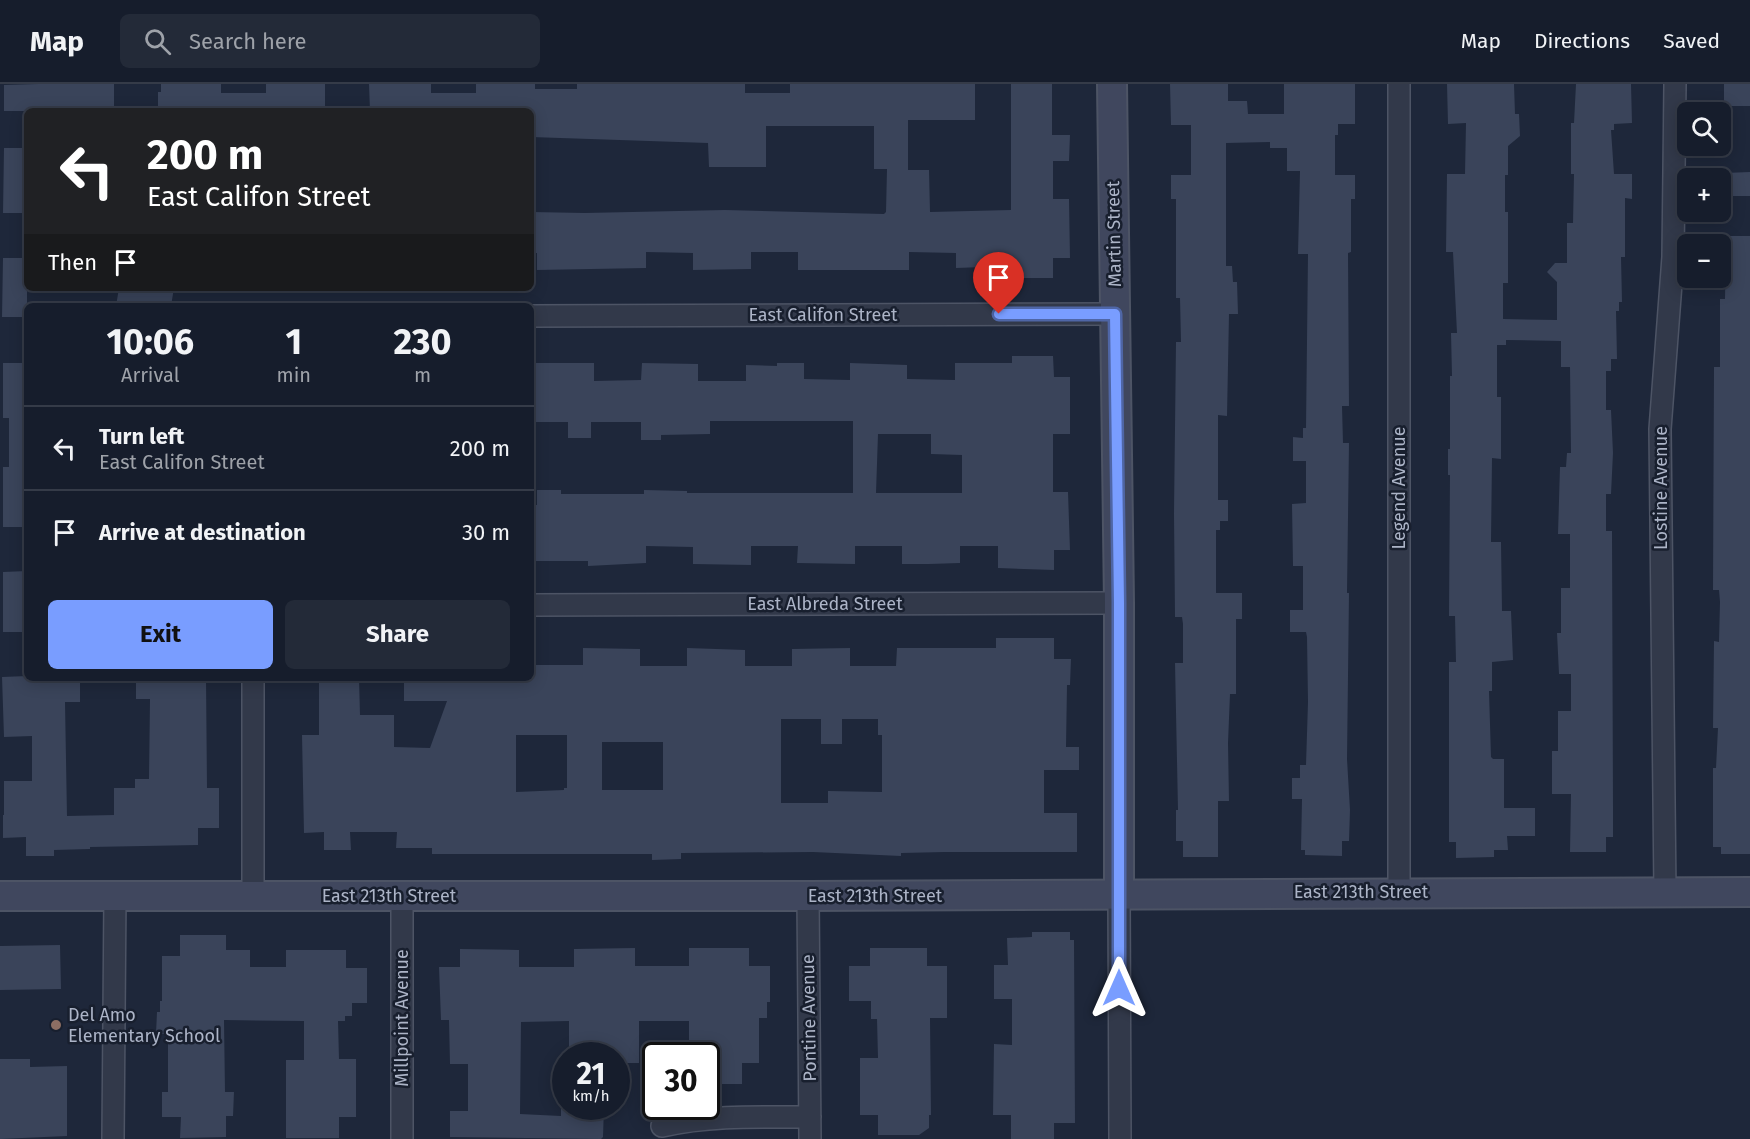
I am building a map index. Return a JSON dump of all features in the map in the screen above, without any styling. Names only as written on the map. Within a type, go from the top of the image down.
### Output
[{"type":"street","name":"Martin Street","points":[[1112,84],[1119,603],[1120,1139]]},
{"type":"street","name":"Legend Avenue","points":[[1399,84],[1399,892]]},
{"type":"street","name":"Lostine Avenue","points":[[1665,892],[1660,429],[1673,257],[1675,84]]},
{"type":"street","name":"East Califon Street","points":[[534,316],[1115,314]]},
{"type":"street","name":"East Albreda Street","points":[[534,605],[1119,603]]},
{"type":"street","points":[[253,681],[253,896]]},
{"type":"street","name":"East 213th Street","points":[[0,896],[808,896],[1750,892]]},
{"type":"street","points":[[114,1139],[115,896]]},
{"type":"street","name":"Millpoint Avenue","points":[[402,896],[402,1139]]},
{"type":"street","name":"Pontine Avenue","points":[[808,896],[810,1139]]},
{"type":"street","points":[[662,1126],[691,1119],[810,1117]]},
{"type":"building","points":[[114,84],[114,108],[24,108],[24,111],[4,111],[4,85]]},
{"type":"building","points":[[161,84],[221,84],[221,93],[266,93],[266,84],[325,84],[325,108],[158,108],[158,92],[161,92]]},
{"type":"building","points":[[369,84],[431,84],[431,93],[476,93],[476,84],[535,84],[535,89],[577,89],[577,84],[745,84],[745,93],[790,93],[790,84],[975,84],[975,120],[908,120],[908,170],[929,170],[930,212],[1011,210],[1011,84],[1052,84],[1052,135],[1070,135],[1069,161],[1053,161],[1053,199],[1069,199],[1070,258],[1053,258],[1053,278],[1011,278],[1011,266],[956,268],[956,253],[909,252],[909,270],[798,270],[798,252],[751,252],[751,269],[693,270],[693,253],[646,252],[646,268],[537,270],[537,253],[534,253],[534,212],[725,210],[884,214],[886,212],[887,169],[874,169],[874,126],[766,126],[766,167],[709,167],[708,143],[534,137],[534,108],[370,108]]},
{"type":"building","points":[[1170,84],[1228,84],[1228,101],[1247,101],[1248,114],[1284,114],[1284,84],[1355,84],[1355,124],[1338,124],[1338,135],[1335,135],[1335,175],[1355,175],[1355,199],[1351,199],[1351,252],[1348,253],[1349,406],[1342,406],[1343,443],[1349,443],[1347,759],[1350,810],[1349,841],[1342,841],[1342,856],[1305,855],[1305,850],[1301,850],[1302,799],[1292,799],[1292,778],[1300,778],[1300,765],[1306,765],[1308,702],[1307,637],[1306,632],[1290,632],[1290,610],[1303,610],[1303,566],[1293,566],[1292,504],[1306,503],[1306,461],[1293,461],[1293,437],[1303,438],[1303,428],[1306,428],[1308,254],[1298,254],[1300,171],[1287,171],[1287,148],[1270,148],[1270,142],[1226,143],[1226,266],[1232,266],[1233,282],[1237,282],[1238,314],[1229,314],[1227,416],[1218,415],[1218,500],[1228,500],[1228,521],[1220,521],[1220,530],[1216,530],[1216,593],[1242,593],[1242,619],[1236,619],[1236,694],[1230,694],[1229,801],[1218,801],[1218,857],[1183,857],[1183,841],[1176,841],[1176,810],[1178,810],[1175,663],[1183,663],[1183,624],[1182,617],[1175,617],[1174,514],[1176,342],[1181,342],[1180,298],[1176,298],[1176,199],[1171,199],[1171,175],[1191,175],[1191,125],[1171,125]]},
{"type":"building","points":[[1447,84],[1514,84],[1515,114],[1519,114],[1520,136],[1508,146],[1508,175],[1505,175],[1505,212],[1508,212],[1508,283],[1503,283],[1503,319],[1557,320],[1557,282],[1547,272],[1555,263],[1567,263],[1567,223],[1573,223],[1574,174],[1571,174],[1571,123],[1574,123],[1576,84],[1631,84],[1632,123],[1614,124],[1614,130],[1611,130],[1614,174],[1632,174],[1632,199],[1625,198],[1625,257],[1621,257],[1622,302],[1619,302],[1619,311],[1616,311],[1617,359],[1611,359],[1611,371],[1606,371],[1606,410],[1611,410],[1613,453],[1611,494],[1606,494],[1606,531],[1612,531],[1613,837],[1606,837],[1606,852],[1570,852],[1571,794],[1552,794],[1552,751],[1558,751],[1558,711],[1571,711],[1571,674],[1559,674],[1557,633],[1561,633],[1561,588],[1570,588],[1570,534],[1558,534],[1560,467],[1566,467],[1567,453],[1571,453],[1570,367],[1561,367],[1561,341],[1506,340],[1506,345],[1497,345],[1497,397],[1501,397],[1501,459],[1492,458],[1491,542],[1501,542],[1502,611],[1511,611],[1513,660],[1492,662],[1492,691],[1489,691],[1491,757],[1504,759],[1504,808],[1535,808],[1535,836],[1507,836],[1508,850],[1494,850],[1494,857],[1456,858],[1456,842],[1449,842],[1449,662],[1456,662],[1455,616],[1449,616],[1450,475],[1448,475],[1448,449],[1450,449],[1450,376],[1452,376],[1451,333],[1457,333],[1453,252],[1446,252],[1447,174],[1465,174],[1466,123],[1448,124]]},
{"type":"building","points":[[1724,84],[1750,84],[1750,106],[1731,106],[1731,102],[1724,102]]},
{"type":"building","points":[[4,148],[24,148],[24,213],[3,213]]},
{"type":"building","points":[[1750,172],[1750,196],[1731,196],[1731,173]]},
{"type":"building","points":[[1731,236],[1750,236],[1750,854],[1721,854],[1721,847],[1713,847],[1713,768],[1716,768],[1718,728],[1713,728],[1714,641],[1719,642],[1720,602],[1719,590],[1713,590],[1714,367],[1720,367],[1720,299],[1725,299],[1725,288],[1731,288]]},
{"type":"building","points":[[3,258],[24,258],[24,291],[27,291],[27,303],[24,303],[24,317],[2,317]]},
{"type":"building","points":[[118,291],[174,291],[172,303],[116,303]]},
{"type":"building","points":[[1012,356],[1053,356],[1054,377],[1070,377],[1070,434],[1053,434],[1053,492],[1068,492],[1070,550],[1054,550],[1054,570],[998,568],[998,546],[960,546],[960,563],[902,564],[902,546],[855,546],[855,564],[797,563],[798,546],[751,546],[751,565],[693,564],[693,547],[646,546],[646,563],[588,566],[588,561],[536,561],[534,505],[537,505],[537,490],[561,490],[561,494],[644,494],[644,490],[687,491],[687,493],[853,493],[853,421],[710,421],[710,434],[661,435],[661,440],[641,440],[641,422],[591,422],[591,438],[568,438],[568,422],[534,422],[534,363],[594,363],[594,381],[641,380],[642,363],[698,364],[698,381],[746,381],[746,365],[777,366],[777,363],[804,363],[804,379],[850,380],[850,363],[907,365],[907,379],[955,380],[955,363],[1012,363]],"holes":[[[878,434],[931,434],[931,454],[962,455],[962,493],[876,493]]]},
{"type":"building","points":[[3,363],[24,363],[24,527],[3,527],[3,467],[9,467],[9,418],[3,418]]},
{"type":"building","points":[[24,571],[24,632],[3,632],[3,572]]},
{"type":"building","points":[[996,638],[1054,638],[1054,659],[1071,659],[1070,685],[1067,685],[1066,747],[1079,747],[1079,770],[1044,770],[1044,813],[1077,813],[1077,852],[901,853],[901,856],[813,852],[681,853],[681,859],[652,860],[652,854],[432,854],[432,848],[396,848],[397,832],[350,832],[351,850],[324,850],[324,832],[304,833],[302,735],[319,735],[319,681],[359,681],[360,715],[394,715],[394,747],[430,748],[447,701],[404,701],[404,681],[530,682],[534,681],[534,665],[583,665],[583,648],[640,649],[640,666],[687,666],[687,648],[745,650],[745,666],[792,666],[792,649],[850,648],[850,666],[896,666],[897,648],[996,648]],"holes":[[[781,719],[821,719],[821,744],[842,744],[842,719],[878,719],[878,735],[882,735],[882,792],[828,791],[828,803],[781,803]],[[516,735],[567,735],[567,788],[516,792]],[[602,742],[663,742],[663,790],[602,790]]]},
{"type":"building","points":[[24,676],[24,681],[80,681],[80,702],[65,702],[67,816],[114,815],[114,788],[135,788],[135,779],[149,779],[150,699],[136,699],[136,681],[206,681],[207,788],[219,788],[219,828],[198,828],[198,845],[90,847],[90,849],[54,850],[54,856],[26,856],[26,837],[3,838],[4,781],[32,781],[32,736],[4,737],[2,677]]},
{"type":"building","points":[[1032,932],[1070,932],[1070,940],[1074,940],[1075,1123],[1054,1123],[1054,1139],[1011,1139],[1011,1115],[993,1115],[994,1044],[1012,1045],[1012,999],[994,999],[994,965],[1008,965],[1007,938],[1032,937]]},
{"type":"building","points":[[180,935],[226,935],[226,950],[250,950],[250,967],[286,967],[286,950],[346,950],[346,968],[367,968],[367,1003],[352,1003],[352,1016],[345,1016],[345,1021],[338,1021],[339,1059],[356,1059],[356,1117],[339,1117],[339,1138],[286,1138],[286,1060],[304,1060],[304,1021],[224,1020],[225,1092],[234,1092],[233,1116],[226,1116],[226,1137],[180,1138],[181,1117],[162,1117],[162,1092],[168,1092],[168,1034],[156,1034],[157,1012],[160,1012],[160,1001],[162,1001],[162,956],[180,956]]},
{"type":"building","points":[[60,945],[61,989],[0,990],[0,946]]},
{"type":"building","points":[[635,948],[635,966],[689,966],[689,948],[749,948],[749,966],[770,966],[770,1002],[767,1002],[767,1018],[759,1018],[759,1063],[742,1063],[742,1084],[720,1084],[720,1042],[689,1042],[689,1021],[639,1021],[639,1063],[630,1063],[630,1042],[569,1042],[569,1021],[521,1022],[520,1114],[552,1116],[552,1120],[604,1120],[603,1137],[601,1139],[450,1137],[450,1111],[468,1111],[468,1064],[450,1064],[449,1020],[441,1020],[439,967],[460,967],[460,949],[519,950],[519,967],[574,967],[574,949]]},
{"type":"building","points":[[870,948],[927,948],[927,966],[947,966],[947,1018],[930,1018],[931,1115],[929,1115],[929,1128],[919,1135],[878,1135],[878,1115],[860,1115],[860,1058],[878,1058],[877,1019],[871,1019],[871,1001],[849,1001],[849,966],[870,966]]},
{"type":"building","points":[[0,1059],[30,1059],[30,1067],[67,1066],[67,1136],[0,1139]]},
{"type":"place","name":"Del Amo Elementary School","points":[[56,1025]]},
{"type":"route","points":[[999,314],[1115,314],[1119,603],[1119,988]]}]
